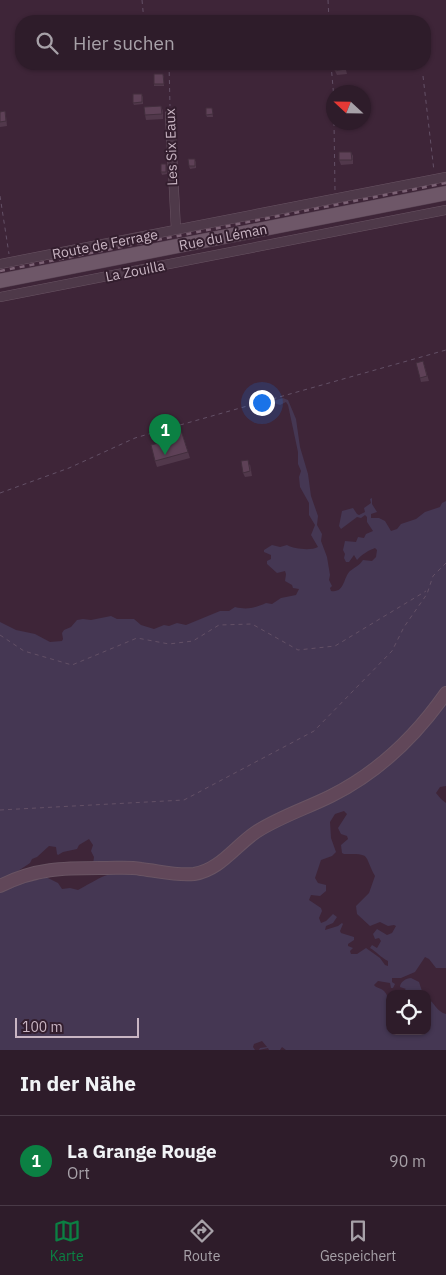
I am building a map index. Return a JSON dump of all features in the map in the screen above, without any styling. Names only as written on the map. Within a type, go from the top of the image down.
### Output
[{"type":"main road","name":"Rue du Léman","points":[[0,281],[446,193]]},
{"type":"street","name":"Les Six Eaux","points":[[170,114],[176,230]]},
{"type":"street","name":"Route de Ferrage","points":[[0,264],[446,177]]},
{"type":"street","name":"La Zouilla","points":[[0,297],[446,210]]},
{"type":"street","points":[[0,886],[34,872],[58,868],[139,868],[186,875],[210,870],[255,833],[277,820],[338,792],[386,759],[404,745],[446,693]]},
{"type":"path","points":[[142,0],[143,15]]},
{"type":"path","points":[[328,0],[329,15]]},
{"type":"path","name":"Les Six Eaux","points":[[169,70],[170,114]]},
{"type":"path","points":[[332,70],[333,85]]},
{"type":"path","points":[[424,76],[435,179]]},
{"type":"path","points":[[334,130],[335,187],[338,198]]},
{"type":"path","points":[[0,196],[10,262]]},
{"type":"path","points":[[180,425],[446,350]]},
{"type":"path","points":[[0,493],[69,468],[135,438],[171,428]]},
{"type":"path","points":[[0,810],[184,800],[314,731],[392,651],[433,576],[446,563]]},
{"type":"path","points":[[0,635],[24,651],[72,665],[137,638],[169,644],[193,641],[219,625],[252,624],[298,650],[335,646],[427,590]]},
{"type":"shaded area","points":[[283,398],[288,400],[296,419],[311,496],[318,516],[317,525],[322,534],[321,541],[327,557],[329,580],[332,586],[330,588],[331,591],[339,590],[350,571],[363,560],[372,561],[376,557],[377,550],[375,548],[370,550],[357,560],[354,555],[349,562],[346,562],[343,550],[345,541],[356,542],[358,537],[364,538],[366,534],[373,531],[365,515],[361,518],[357,517],[341,529],[339,526],[342,511],[353,508],[359,515],[365,512],[364,508],[371,503],[370,499],[372,498],[372,504],[377,512],[371,514],[371,518],[379,518],[385,521],[391,531],[397,529],[401,524],[416,519],[425,512],[440,507],[446,501],[446,786],[440,787],[436,793],[446,803],[446,968],[436,968],[425,957],[415,972],[401,978],[392,978],[392,982],[395,984],[393,988],[391,988],[390,983],[378,981],[374,985],[386,994],[386,1035],[431,1035],[431,1001],[440,1011],[446,1014],[446,1050],[286,1050],[282,1047],[280,1050],[269,1050],[268,1048],[259,1050],[260,1048],[267,1047],[262,1041],[254,1044],[255,1050],[0,1050],[0,622],[16,630],[35,634],[50,642],[62,641],[64,630],[71,627],[77,620],[91,620],[111,616],[117,619],[134,619],[141,625],[154,629],[177,623],[186,625],[220,611],[229,611],[235,607],[247,608],[266,603],[272,604],[281,598],[296,595],[299,589],[293,588],[292,585],[285,581],[285,571],[277,573],[267,564],[267,561],[271,559],[271,555],[264,552],[264,550],[272,545],[280,547],[287,545],[302,549],[318,547],[311,535],[315,525],[309,515],[309,503],[300,487],[299,477],[301,471],[298,464],[298,452],[288,405],[286,402],[280,405],[274,403],[269,408],[265,406],[267,403]],"holes":[[[344,811],[347,814],[338,828],[341,834],[347,836],[348,839],[341,845],[342,853],[359,854],[366,857],[375,876],[369,893],[356,906],[357,914],[370,926],[380,922],[388,926],[396,926],[392,933],[387,935],[377,929],[373,934],[375,939],[379,938],[381,941],[377,948],[372,945],[370,948],[388,961],[388,966],[366,948],[357,954],[351,954],[350,951],[353,948],[348,946],[348,944],[354,940],[354,937],[341,933],[342,923],[325,930],[326,926],[333,923],[337,917],[333,914],[321,923],[319,918],[322,911],[321,908],[309,900],[311,895],[320,896],[326,891],[326,885],[318,883],[315,878],[321,860],[332,856],[336,852],[331,838],[330,822],[335,814]],[[89,839],[93,845],[91,851],[94,857],[93,864],[99,865],[109,862],[107,875],[78,890],[62,889],[58,883],[46,877],[19,883],[15,873],[49,846],[56,847],[58,855],[77,849],[79,845]]]},
{"type":"shaded area","points":[[411,978],[419,982],[422,990],[405,990],[406,989],[400,987],[400,985],[405,980]]},
{"type":"building","points":[[154,74],[163,74],[164,84],[154,84]]},
{"type":"building","points":[[133,94],[142,94],[142,102],[133,103]]},
{"type":"building","points":[[161,106],[162,114],[145,115],[144,107]]},
{"type":"building","points":[[206,108],[212,108],[213,114],[206,115]]},
{"type":"building","points":[[5,111],[6,121],[0,122],[0,112]]},
{"type":"building","points":[[339,152],[351,152],[352,160],[339,160]]},
{"type":"building","points":[[188,159],[195,159],[195,166],[189,166]]},
{"type":"building","points":[[161,164],[166,164],[166,172],[161,172]]},
{"type":"building","points":[[423,361],[427,376],[420,378],[416,363]]},
{"type":"building","points":[[179,424],[188,452],[155,461],[151,445],[171,440],[168,427]]},
{"type":"building","points":[[248,460],[250,471],[243,473],[241,461]]},
{"type":"railway","points":[[0,271],[446,183]]},
{"type":"place","name":"La Grange Rouge","points":[[165,455]]}]
